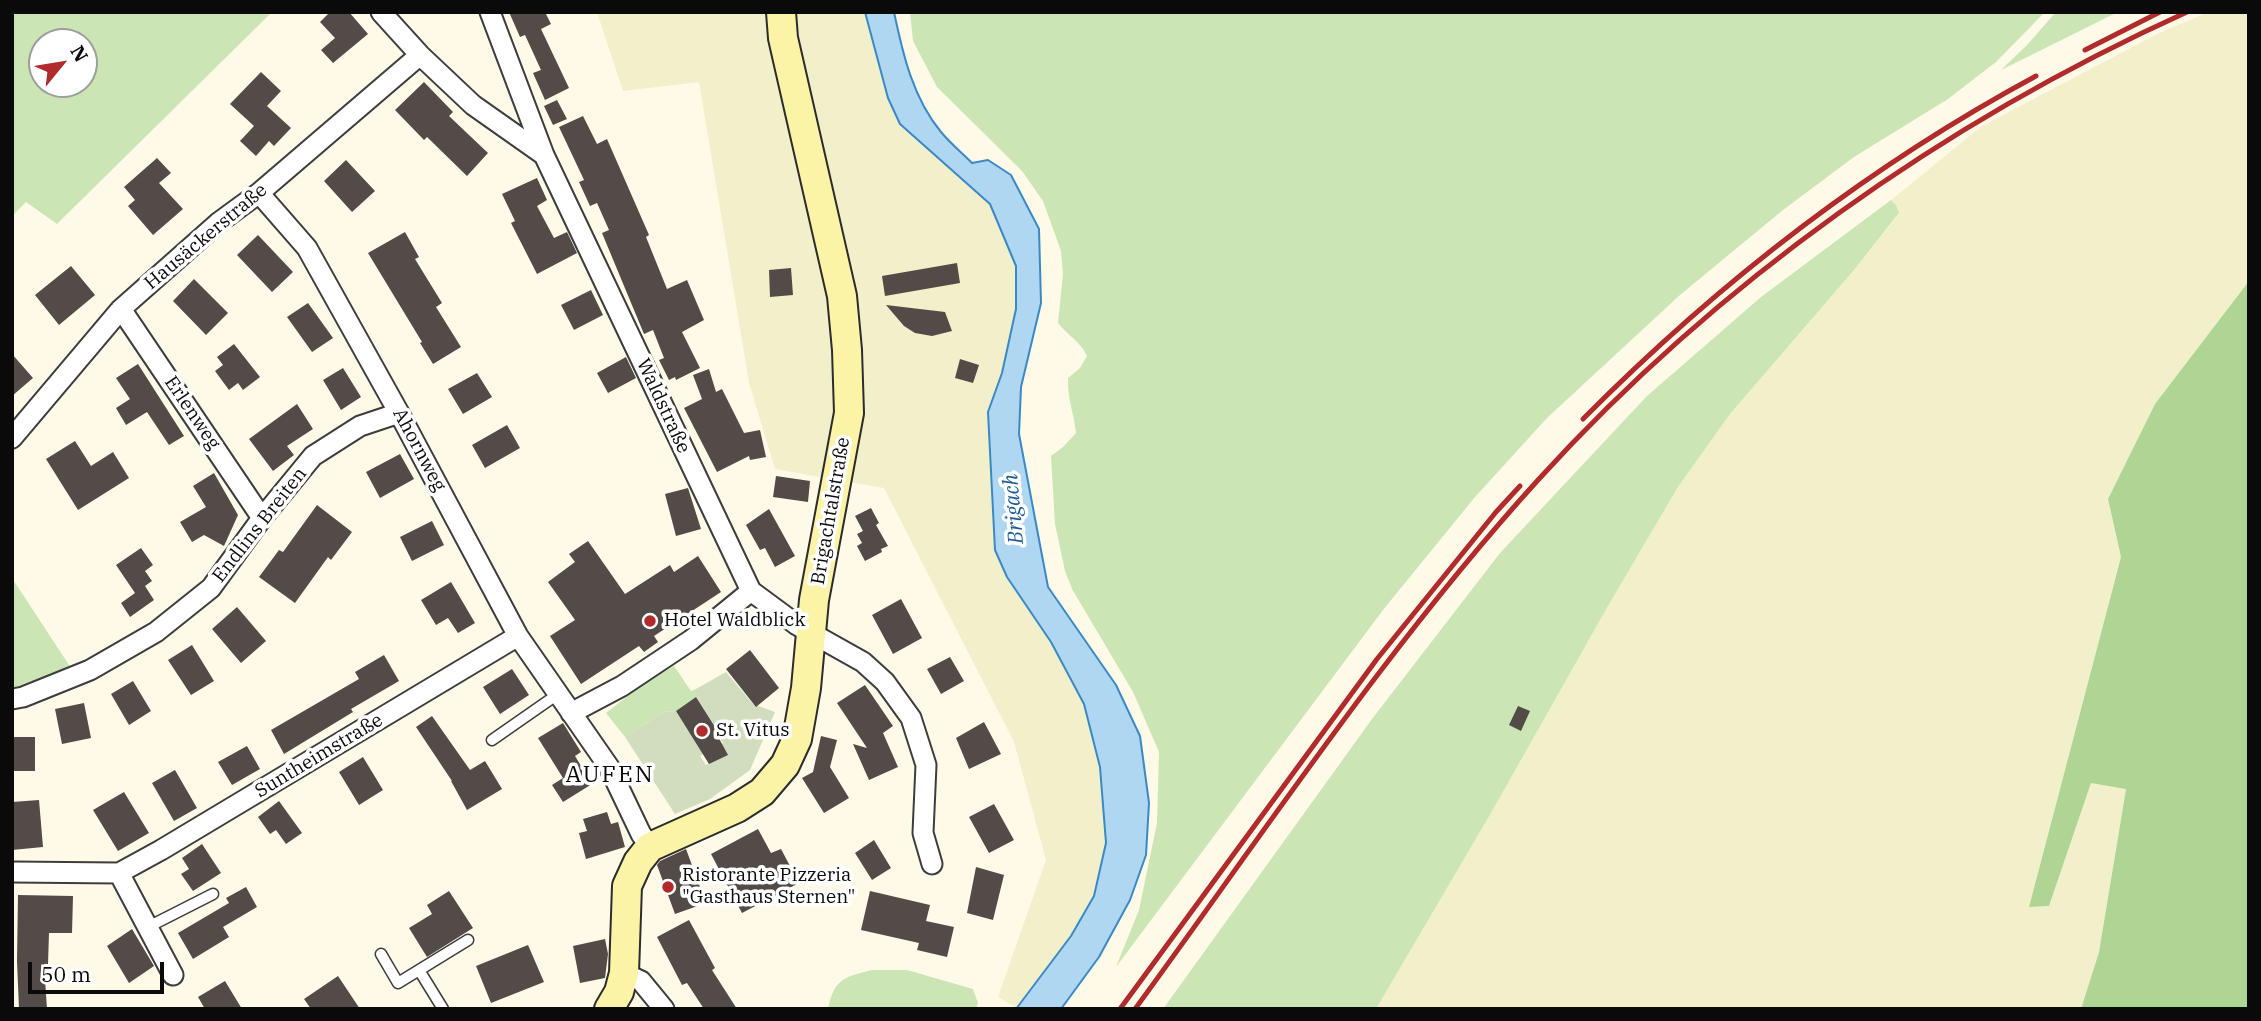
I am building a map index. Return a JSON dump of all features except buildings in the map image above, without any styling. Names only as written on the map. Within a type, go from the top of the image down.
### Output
[{"type":"street","name":"Waldstraße","points":[[381,12],[420,55],[473,105],[544,155]]},
{"type":"street","name":"Waldstraße","points":[[490,12],[544,155],[751,592],[797,625],[863,662],[886,682],[911,718],[926,765],[923,834],[932,864]]},
{"type":"street","name":"Brigachtalstraße","points":[[650,847],[737,808],[762,792],[785,765],[797,739],[806,688],[810,632],[849,414],[842,296],[783,38],[781,12]]},
{"type":"street","name":"Hausäckerstraße","points":[[12,438],[121,309],[218,223],[259,193],[420,55]]},
{"type":"street","name":"Ahornweg","points":[[259,193],[307,248],[399,413],[517,636],[609,767],[650,847]]},
{"type":"street","name":"Erlenweg","points":[[121,309],[262,518]]},
{"type":"street","name":"Endlins Breiten","points":[[12,699],[90,670],[156,632],[211,588],[262,518],[313,456],[360,426],[399,413]]},
{"type":"street","points":[[570,713],[622,686],[691,640],[751,592]]},
{"type":"street","name":"Suntheimstraße","points":[[12,872],[119,873],[517,636]]},
{"type":"street","points":[[609,1009],[619,992],[624,973],[628,886],[638,862],[650,847]]},
{"type":"street","points":[[119,873],[173,975]]},
{"type":"street","points":[[624,973],[641,982],[664,1009]]},
{"type":"lane","points":[[492,740],[558,694]]},
{"type":"lane","points":[[148,927],[213,894]]},
{"type":"lane","points":[[381,954],[398,983],[468,940]]},
{"type":"lane","points":[[419,970],[443,1009]]},
{"type":"green space","points":[[12,12],[272,12],[57,224],[26,202],[12,216]]},
{"type":"green space","points":[[597,12],[865,12],[888,98],[900,124],[990,204],[1017,266],[1016,309],[1002,373],[988,412],[995,550],[1007,577],[1051,642],[1084,704],[1100,767],[1106,844],[1094,896],[1071,936],[1017,1008],[998,997],[1046,860],[1014,742],[884,488],[775,469],[749,383],[699,82],[623,91]]},
{"type":"green space","points":[[910,12],[2045,12],[1996,62],[1948,99],[1854,157],[1783,210],[1680,295],[1547,418],[1475,497],[1383,610],[1116,967],[1139,910],[1157,823],[1159,752],[1133,692],[1072,589],[1065,571],[1055,524],[1051,456],[1076,433],[1068,378],[1080,368],[1087,356],[1058,323],[1063,274],[1061,251],[1043,201],[1022,171],[937,87],[913,41]]},
{"type":"green space","points":[[2056,12],[2118,12],[2001,70],[2027,45]]},
{"type":"green space","points":[[2209,12],[2249,12],[2249,281],[2155,404],[2108,499],[2121,557],[2029,907],[2049,906],[2091,783],[2126,788],[2099,952],[2081,1009],[1376,1009],[1678,487],[1730,414],[1899,214],[1891,200],[1982,126],[2163,31]]},
{"type":"green space","points":[[1891,200],[1899,213],[1854,270],[1730,414],[1678,487],[1376,1009],[1163,1009],[1372,719],[1500,553],[1647,396],[1761,297]]},
{"type":"green space","points":[[2249,281],[2249,1009],[2081,1009],[2099,952],[2126,789],[2091,783],[2049,906],[2029,907],[2121,557],[2108,499],[2155,404]]},
{"type":"green space","points":[[12,578],[71,668],[12,688]]},
{"type":"green space","points":[[674,666],[691,691],[696,689],[696,697],[676,711],[664,712],[625,737],[606,713],[643,684]]},
{"type":"green space","points":[[726,672],[753,704],[775,712],[750,770],[710,799],[675,814],[625,737],[664,712],[676,711],[707,752],[700,756],[706,765],[727,755],[721,745],[723,743],[714,732],[717,729],[696,697],[696,689]]},
{"type":"green space","points":[[872,970],[907,970],[973,989],[978,1003],[976,1009],[828,1009],[837,985],[854,975]]},
{"type":"water","name":"Brigach","points":[[865,12],[894,12],[910,75],[931,119],[972,163],[988,160],[1011,175],[1039,229],[1041,303],[1021,387],[1019,434],[1048,587],[1116,685],[1140,736],[1149,803],[1146,855],[1130,900],[1099,957],[1061,1009],[1016,1009],[1071,936],[1094,896],[1106,843],[1100,767],[1084,704],[1051,642],[1007,577],[995,550],[988,412],[1002,373],[1016,309],[1016,266],[990,204],[900,124],[888,98]]},
{"type":"railway","points":[[2085,50],[2160,12]]},
{"type":"railway","points":[[1135,1009],[1330,739],[1431,607],[1483,542],[1538,480],[1608,408],[1681,339],[1758,274],[1839,213],[1922,156],[2008,104],[2187,12]]},
{"type":"railway","points":[[1583,419],[1686,322],[1797,231],[1913,149],[2036,76]]},
{"type":"railway","points":[[1120,1009],[1377,659],[1520,486]]},
{"type":"place","name":"Hotel Waldblick","points":[[650,621]]},
{"type":"place","name":"St. Vitus","points":[[702,731]]},
{"type":"place","name":"Ristorante Pizzeria \"Gasthaus Sternen\"","points":[[668,887]]},
{"type":"district","name":"AUFEN","points":[[610,775]]}]
